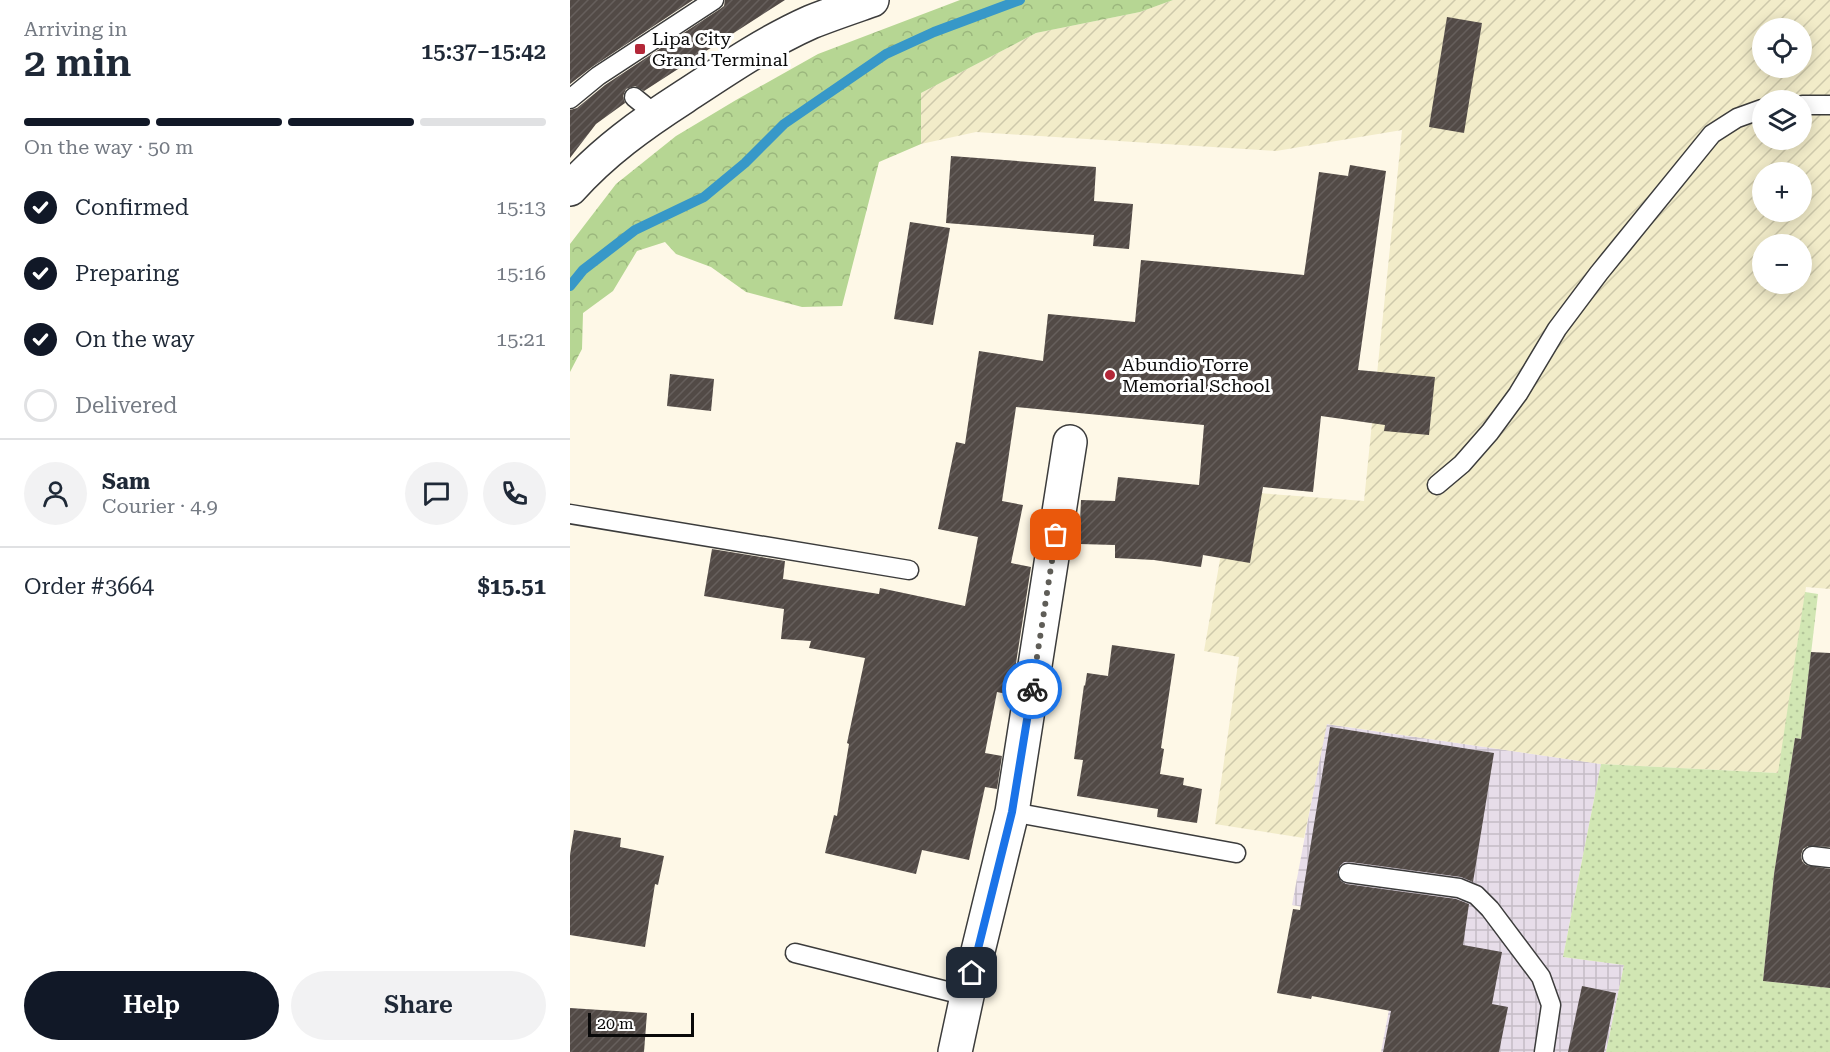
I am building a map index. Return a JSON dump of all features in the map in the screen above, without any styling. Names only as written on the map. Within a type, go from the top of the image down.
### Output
[{"type":"street","points":[[570,188],[615,145],[645,106],[741,60],[811,22],[872,0]]},
{"type":"street","points":[[955,1052],[1012,812],[1070,442]]},
{"type":"lane","points":[[570,99],[598,76],[714,0]]},
{"type":"lane","points":[[1812,105],[1830,105]]},
{"type":"lane","points":[[1437,485],[1462,464],[1490,432],[1518,394],[1557,329],[1676,176],[1712,134],[1737,118],[1752,113]]},
{"type":"lane","points":[[570,514],[909,570]]},
{"type":"lane","points":[[1012,812],[1236,853]]},
{"type":"lane","points":[[1348,873],[1459,888],[1476,896],[1490,909],[1541,977],[1551,1005],[1544,1052]]},
{"type":"lane","points":[[795,953],[967,996]]},
{"type":"shaded area","points":[[1173,0],[1830,0],[1830,589],[1806,587],[1779,773],[1601,764],[1327,724],[1304,838],[1215,824],[1239,657],[1204,651],[1232,491],[1364,501],[1402,130],[1276,151],[976,132],[921,144],[921,93],[1036,33],[1140,12]]},
{"type":"shaded area","points":[[1326,724],[1601,764],[1563,957],[1624,965],[1606,1052],[1381,1052],[1405,925],[1292,905]]},
{"type":"green space","points":[[960,0],[1173,0],[1140,12],[1036,33],[921,93],[921,144],[879,162],[842,306],[802,307],[746,292],[711,267],[676,254],[665,242],[637,251],[613,291],[583,313],[582,349],[570,372],[570,244],[616,184],[676,136],[818,54]]},
{"type":"green space","points":[[1805,592],[1818,594],[1801,739],[1795,738],[1774,874],[1763,981],[1830,988],[1830,1052],[1606,1052],[1624,965],[1563,957],[1601,764],[1778,773]]},
{"type":"building","points":[[570,0],[693,0],[570,84]]},
{"type":"building","points":[[725,0],[785,0],[644,91],[635,86],[626,89],[623,96],[625,103],[596,124],[570,158],[570,110],[577,108],[605,85],[720,9],[724,6]]},
{"type":"building","points":[[1447,17],[1482,23],[1464,133],[1429,127]]},
{"type":"building","points":[[951,156],[1096,167],[1094,201],[1133,204],[1129,249],[1093,246],[1094,235],[946,223]]},
{"type":"building","points":[[1350,165],[1386,171],[1358,370],[1435,377],[1429,435],[1384,431],[1385,425],[1321,416],[1313,492],[1263,487],[1250,563],[1203,555],[1201,567],[1154,560],[1115,558],[1115,545],[1079,544],[1081,500],[1115,501],[1118,477],[1199,485],[1204,425],[1016,407],[1002,501],[1023,505],[1011,563],[1031,567],[1011,695],[997,692],[985,753],[1002,756],[997,789],[985,787],[969,860],[922,850],[916,874],[825,853],[834,815],[837,816],[849,744],[847,743],[865,658],[809,648],[811,641],[781,639],[784,609],[704,596],[712,549],[785,561],[783,579],[879,594],[880,588],[965,606],[978,537],[938,529],[956,442],[965,444],[979,351],[1043,361],[1048,314],[1135,322],[1141,260],[1304,275],[1319,172],[1348,176]]},
{"type":"building","points":[[910,222],[950,228],[933,325],[894,319]]},
{"type":"building","points":[[670,374],[714,379],[711,411],[667,406]]},
{"type":"building","points":[[1112,645],[1175,654],[1161,748],[1164,749],[1160,774],[1184,778],[1183,785],[1202,789],[1197,823],[1157,817],[1158,809],[1077,796],[1083,760],[1074,759],[1084,685],[1087,673],[1108,676]]},
{"type":"building","points":[[1811,652],[1830,653],[1830,847],[1808,846],[1803,849],[1801,855],[1806,865],[1830,869],[1830,988],[1763,981],[1774,874],[1795,738],[1801,739]]},
{"type":"building","points":[[1330,727],[1494,753],[1473,882],[1461,877],[1350,862],[1344,862],[1337,872],[1341,881],[1346,884],[1456,899],[1469,904],[1463,945],[1502,952],[1492,1004],[1508,1007],[1499,1052],[1383,1052],[1391,1011],[1312,996],[1311,999],[1277,993],[1293,909],[1300,910]]},
{"type":"building","points":[[574,830],[621,838],[620,847],[664,856],[658,885],[655,884],[645,947],[570,935],[570,855]]},
{"type":"building","points":[[1582,986],[1616,993],[1604,1052],[1568,1052]]},
{"type":"building","points":[[570,1008],[647,1013],[644,1052],[570,1052]]},
{"type":"waterway","points":[[570,286],[583,270],[635,230],[704,197],[745,163],[784,124],[886,54],[934,32],[1020,0]]},
{"type":"way so far","points":[[1032,689],[1056,535]]},
{"type":"place","name":"Lipa City Grand Terminal","points":[[640,49]]},
{"type":"place","name":"Abundio Torre Memorial School","points":[[1110,375]]},
{"type":"route","points":[[972,973],[1012,812],[1032,689]]}]
